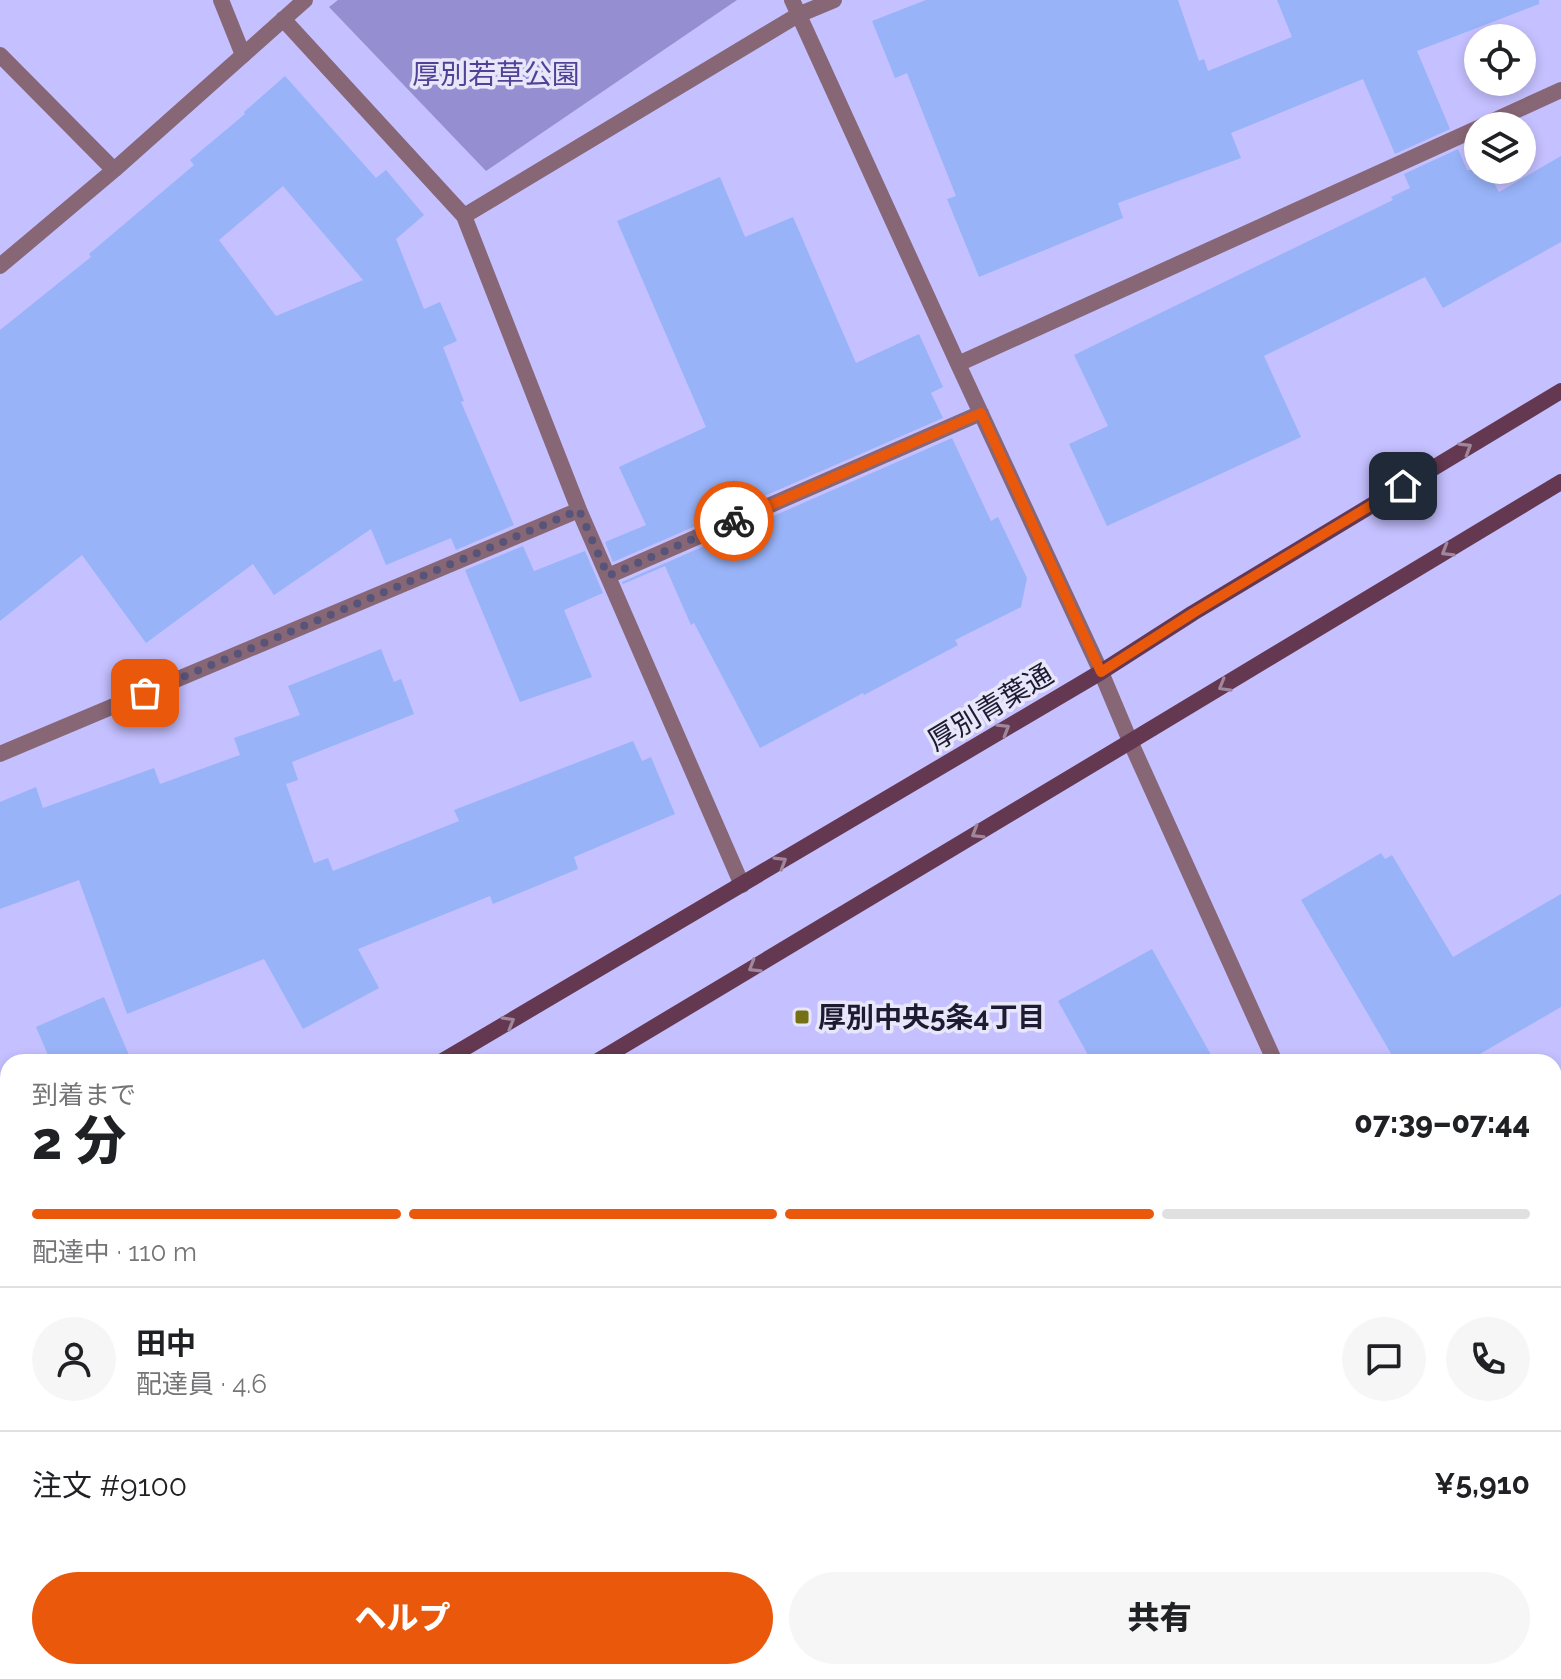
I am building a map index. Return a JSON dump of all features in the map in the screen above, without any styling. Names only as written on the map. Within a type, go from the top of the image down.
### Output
[{"type":"street","points":[[221,0],[243,55]]},
{"type":"street","points":[[0,266],[114,170],[305,0]]},
{"type":"street","points":[[464,216],[795,7],[834,0]]},
{"type":"street","points":[[795,7],[1101,672],[1271,1054]]},
{"type":"street","points":[[283,19],[464,216],[579,510],[742,885]]},
{"type":"street","points":[[0,55],[114,170]]},
{"type":"street","points":[[1513,112],[1561,90]]},
{"type":"street","points":[[958,364],[1464,134]]},
{"type":"street","name":"厚別青葉通","points":[[455,1054],[1101,672],[1561,391]]},
{"type":"street","points":[[608,576],[981,413]]},
{"type":"street","points":[[609,1054],[1561,482]]},
{"type":"street","points":[[0,754],[579,510]]},
{"type":"green space","name":"厚別若草公園","points":[[338,0],[737,0],[486,171],[329,7]]},
{"type":"building","points":[[926,0],[1178,0],[1199,61],[1204,59],[1208,71],[1292,37],[1277,0],[1539,0],[1539,4],[1487,24],[1464,24],[1464,33],[1417,51],[1450,129],[1395,154],[1363,79],[1231,133],[1241,158],[1118,203],[1123,218],[979,277],[947,199],[956,196],[907,73],[895,78],[872,21]]},
{"type":"building","points":[[285,76],[376,178],[386,170],[424,215],[396,239],[424,309],[440,302],[457,341],[443,347],[464,401],[461,402],[514,525],[456,550],[451,538],[386,565],[371,529],[274,595],[253,564],[146,643],[82,555],[0,621],[0,330],[91,257],[89,254],[194,165],[190,160]],"holes":[[[283,186],[363,280],[276,316],[219,240]]]},
{"type":"building","points":[[1458,149],[1464,163],[1464,184],[1495,184],[1499,192],[1513,184],[1536,184],[1536,171],[1561,156],[1561,242],[1443,308],[1425,277],[1264,356],[1301,437],[1107,526],[1069,444],[1108,426],[1074,355],[1393,200],[1391,197],[1410,188],[1404,174]]},
{"type":"building","points":[[720,177],[745,237],[793,217],[856,363],[919,334],[943,387],[931,393],[943,418],[613,562],[605,542],[646,525],[619,467],[706,427],[617,221]]},
{"type":"building","points":[[952,438],[991,521],[998,517],[1027,578],[1021,607],[955,640],[958,645],[760,748],[694,623],[691,625],[665,566],[622,582]]},
{"type":"building","points":[[523,546],[534,571],[585,551],[603,593],[564,610],[592,677],[520,702],[465,570]]},
{"type":"building","points":[[381,649],[394,682],[401,679],[414,714],[292,762],[298,780],[286,784],[314,863],[328,858],[333,871],[459,821],[454,810],[633,741],[642,761],[651,757],[675,814],[574,857],[578,869],[493,904],[490,896],[358,949],[379,988],[303,1029],[264,959],[127,1014],[79,880],[0,909],[0,802],[36,787],[43,808],[154,768],[160,784],[240,755],[234,738],[300,715],[288,686]]},
{"type":"building","points":[[1381,853],[1385,859],[1392,855],[1453,957],[1561,894],[1561,1007],[1480,1054],[1391,1054],[1301,900]]},
{"type":"building","points":[[1152,949],[1211,1054],[1088,1054],[1058,1001]]},
{"type":"building","points":[[104,997],[129,1054],[48,1054],[36,1027]]},
{"type":"way so far","points":[[145,693],[579,510],[608,576],[734,521]]},
{"type":"place","name":"厚別中央5条4丁目","points":[[802,1017]]},
{"type":"route","points":[[734,521],[981,413],[1101,672],[1403,486]]}]
